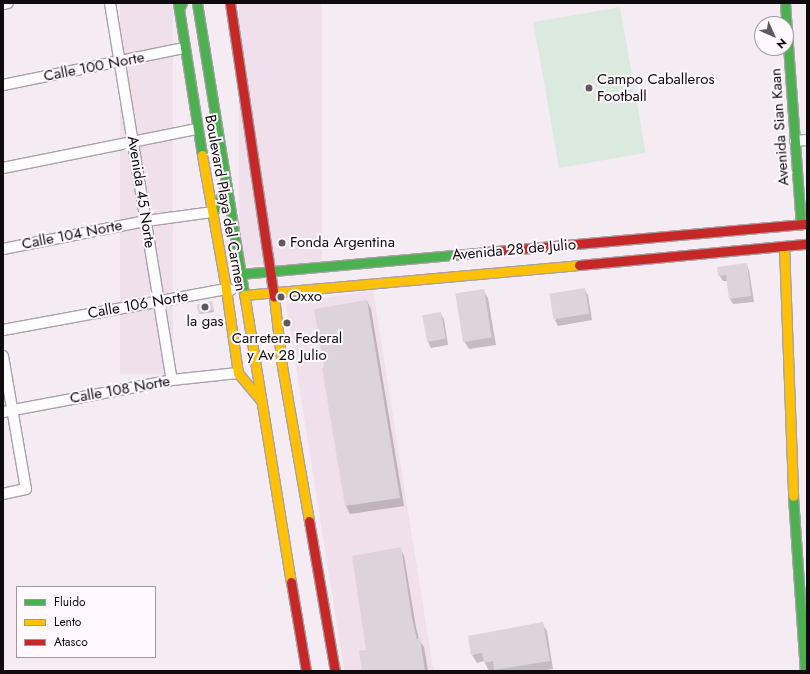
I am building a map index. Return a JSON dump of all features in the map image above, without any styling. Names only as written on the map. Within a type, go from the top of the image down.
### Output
[{"type":"main road","points":[[197,3],[227,184],[260,400],[306,671]]},
{"type":"main road","points":[[230,3],[273,291],[282,366],[335,671]]},
{"type":"main road","name":"Avenida Sian Kaan","points":[[785,3],[795,141],[804,224]]},
{"type":"main road","name":"Boulevard Playa del Carmen","points":[[180,5],[184,48],[226,289],[238,373]]},
{"type":"main road","points":[[213,212],[227,184]]},
{"type":"main road","name":"Avenida 28 de Julio","points":[[240,274],[804,224]]},
{"type":"main road","points":[[670,236],[665,246],[668,253],[672,256]]},
{"type":"main road","name":"Avenida 28 de Julio","points":[[273,291],[807,244]]},
{"type":"main road","points":[[784,246],[794,521],[804,671]]},
{"type":"main road","name":"Calle 106 Norte","points":[[244,294],[273,291]]},
{"type":"main road","points":[[238,373],[260,400]]},
{"type":"street","points":[[3,4],[8,3]]},
{"type":"street","name":"Avenida 45 Norte","points":[[110,3],[172,380]]},
{"type":"street","name":"Calle 100 Norte","points":[[3,84],[184,48]]},
{"type":"street","points":[[3,168],[197,129]]},
{"type":"street","points":[[795,141],[807,140]]},
{"type":"street","name":"Calle 104 Norte","points":[[3,249],[146,221],[213,212]]},
{"type":"street","points":[[226,289],[240,274]]},
{"type":"street","name":"Calle 106 Norte","points":[[3,330],[226,289],[244,294]]},
{"type":"street","points":[[3,356],[8,411],[26,489],[3,494]]},
{"type":"street","name":"Calle 108 Norte","points":[[8,411],[172,380],[238,373]]},
{"type":"shaded area","points":[[120,3],[173,3],[173,374],[120,374]]},
{"type":"shaded area","points":[[239,3],[322,3],[322,265],[239,265]]},
{"type":"shaded area","points":[[373,290],[433,671],[344,671],[286,304]]},
{"type":"green space","name":"Campo Caballeros Football","points":[[620,7],[646,153],[559,168],[533,22]]},
{"type":"building","points":[[747,263],[751,296],[729,299],[726,275],[718,276],[717,267]]},
{"type":"building","points":[[585,288],[589,314],[554,319],[549,294]]},
{"type":"building","points":[[484,289],[492,337],[463,342],[455,294]]},
{"type":"building","points":[[367,300],[400,498],[345,506],[322,368],[324,367],[314,309]]},
{"type":"building","name":"la gas","points":[[212,301],[214,310],[198,313],[196,305]]},
{"type":"building","points":[[441,312],[446,339],[427,342],[422,315]]},
{"type":"building","points":[[401,547],[412,618],[417,639],[420,638],[425,671],[362,671],[359,651],[366,650],[352,556]]},
{"type":"building","points":[[543,622],[550,661],[494,670],[493,661],[484,663],[482,653],[471,655],[468,636]]},
{"type":"traffic: fast","points":[[178,3],[202,155]]},
{"type":"traffic: fast","points":[[179,9],[182,3]]},
{"type":"traffic: fast","points":[[197,3],[245,299]]},
{"type":"traffic: fast","points":[[785,3],[801,224]]},
{"type":"traffic: fast","points":[[213,212],[227,185]]},
{"type":"traffic: fast","points":[[240,274],[485,252]]},
{"type":"traffic: fast","points":[[793,496],[805,671]]},
{"type":"traffic: slow","points":[[202,155],[226,289],[238,373],[261,400]]},
{"type":"traffic: slow","points":[[784,246],[793,496]]},
{"type":"traffic: slow","points":[[244,295],[579,265]]},
{"type":"traffic: slow","points":[[274,297],[282,366],[309,521]]},
{"type":"traffic: slow","points":[[245,299],[291,582]]},
{"type":"traffic: jam","points":[[230,3],[274,297]]},
{"type":"traffic: jam","points":[[485,252],[807,224]]},
{"type":"traffic: jam","points":[[579,265],[807,244]]},
{"type":"traffic: jam","points":[[309,521],[335,671]]},
{"type":"traffic: jam","points":[[291,582],[306,671]]},
{"type":"place","name":"Campo Caballeros Football","points":[[589,88]]},
{"type":"place","name":"Fonda Argentina","points":[[282,243]]},
{"type":"place","name":"Oxxo","points":[[281,297]]},
{"type":"place","name":"la gas","points":[[205,307]]},
{"type":"place","name":"Carretera Federal y Av 28 Julio","points":[[287,323]]}]
